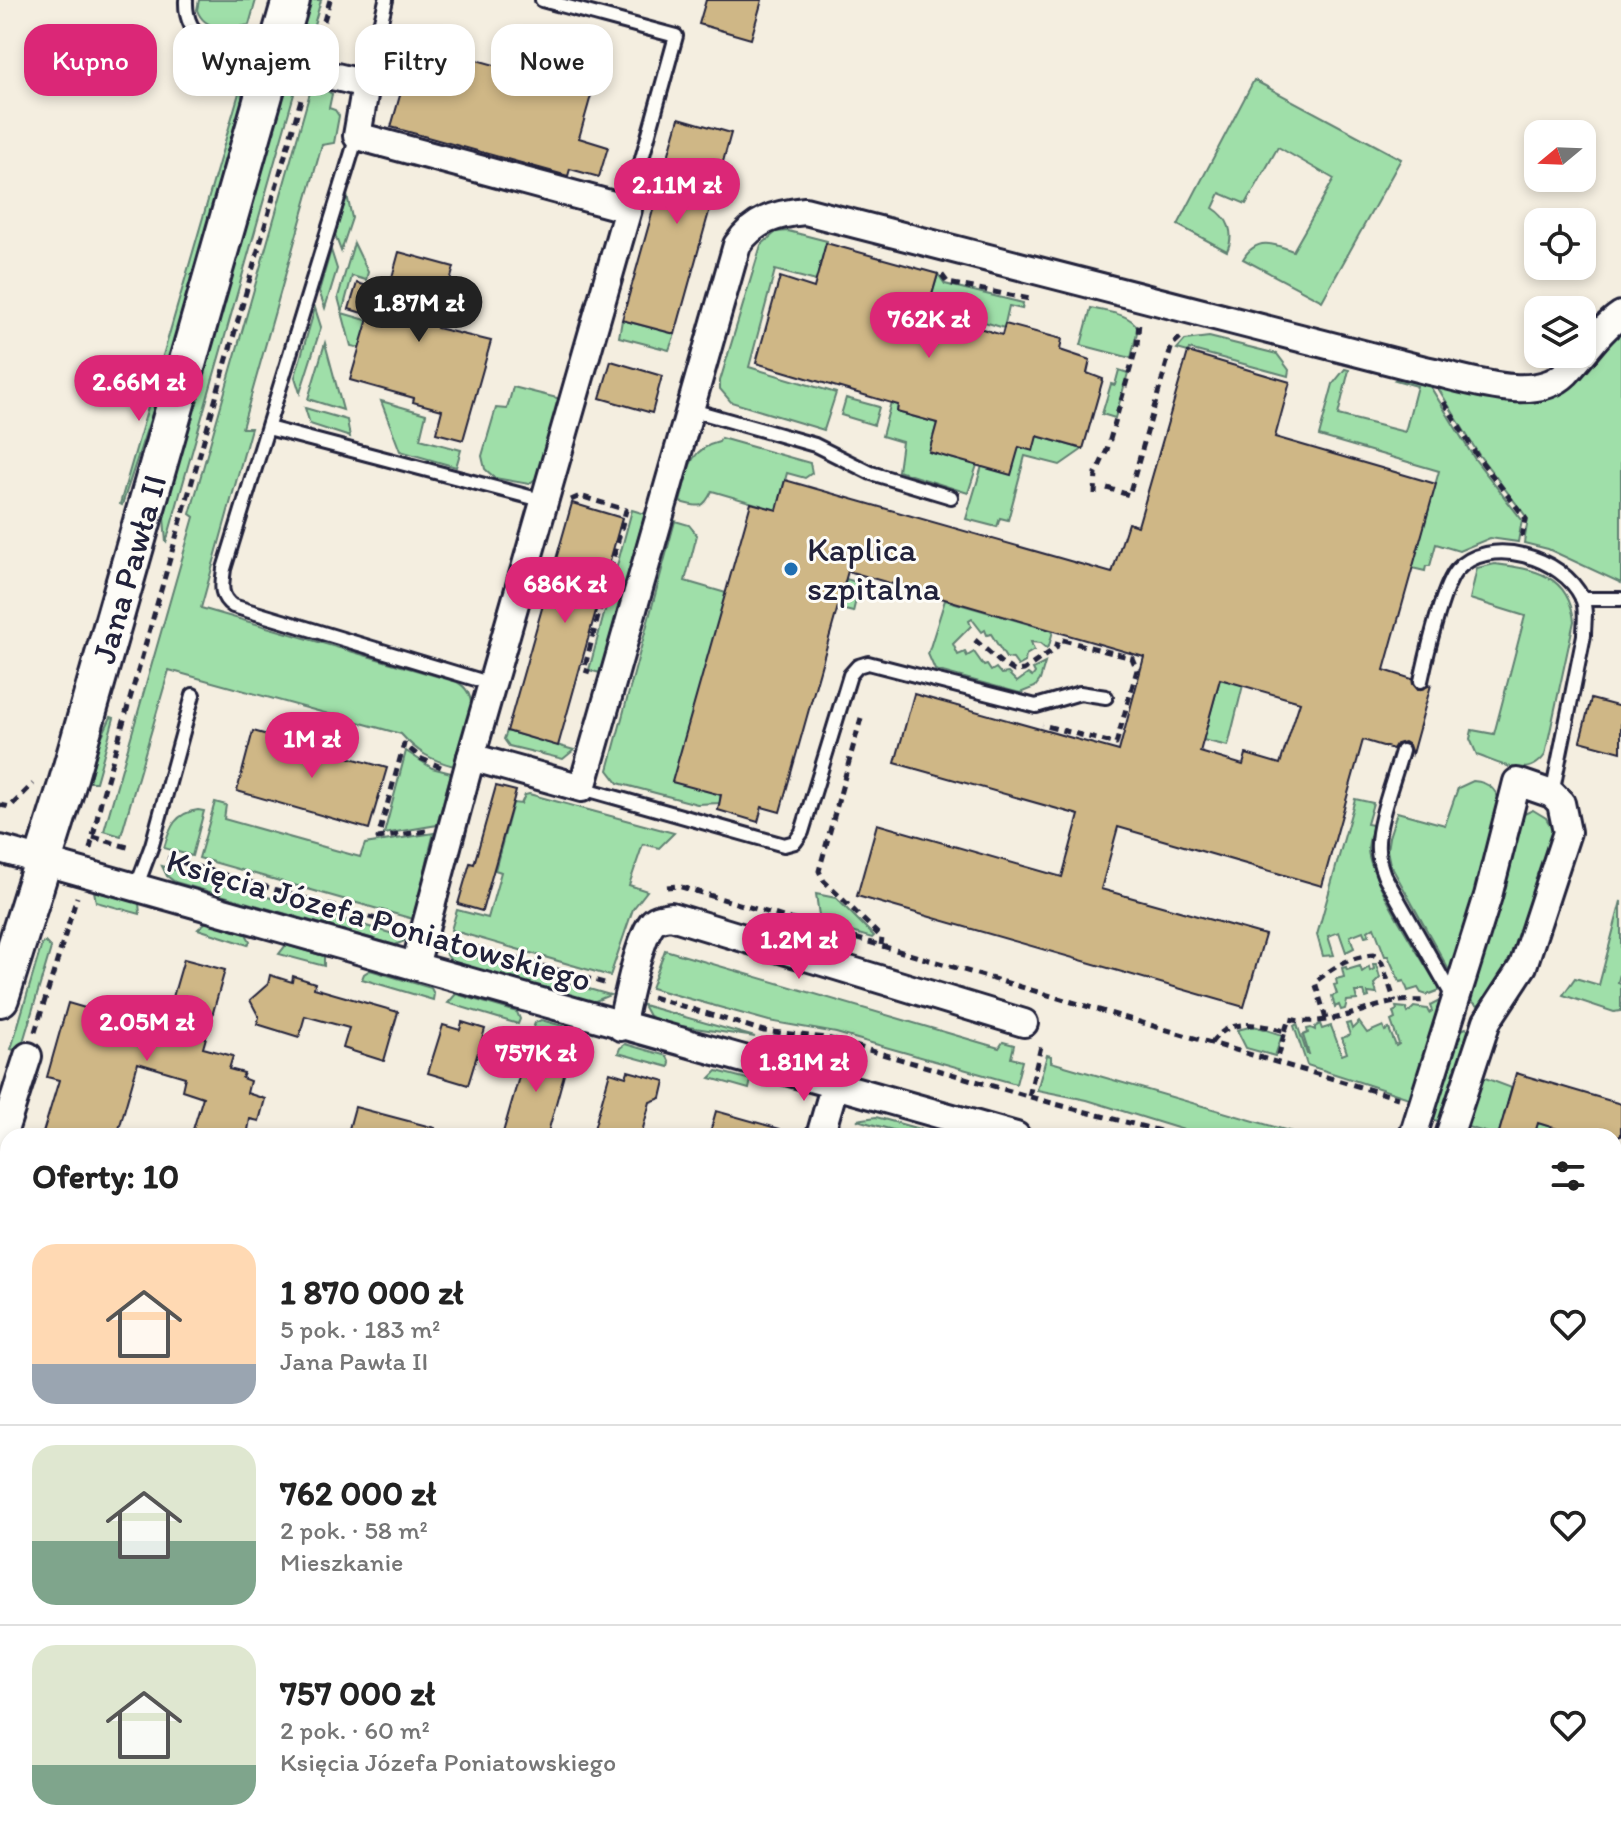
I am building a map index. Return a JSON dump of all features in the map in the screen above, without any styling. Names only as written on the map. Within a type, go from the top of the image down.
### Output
[{"type":"main road","name":"Jana Pawła II","points":[[284,24],[291,0]]},
{"type":"main road","name":"Jana Pawła II","points":[[0,998],[43,862],[263,96]]},
{"type":"street","points":[[364,96],[357,136],[628,209],[555,503],[492,684],[415,966]]},
{"type":"street","points":[[469,765],[582,788],[737,245],[751,226],[767,218],[805,211],[1413,367],[1515,390],[1547,386],[1563,376],[1621,315]]},
{"type":"street","points":[[1415,1128],[1453,997],[1488,896],[1517,782],[1552,794],[1561,803],[1567,832],[1523,966],[1487,1021],[1452,1128]]},
{"type":"street","name":"Księcia Józefa Poniatowskiego","points":[[0,849],[621,1027],[988,1128]]},
{"type":"street","points":[[621,1027],[649,929],[656,920],[671,916],[1024,1023]]},
{"type":"street","points":[[5,1128],[28,1056]]},
{"type":"street","points":[[822,1128],[835,1084]]},
{"type":"lane","points":[[186,0],[189,24]]},
{"type":"lane","points":[[380,24],[386,0]]},
{"type":"lane","points":[[542,0],[676,36],[628,209]]},
{"type":"lane","points":[[357,136],[224,569],[222,585],[227,602],[492,684]]},
{"type":"lane","points":[[692,410],[815,445],[871,473],[951,497]]},
{"type":"lane","points":[[268,428],[555,503]]},
{"type":"lane","points":[[1421,681],[1452,578],[1469,560],[1484,554],[1503,553],[1540,560],[1572,584],[1582,599],[1584,635],[1552,794]]},
{"type":"lane","points":[[1582,599],[1621,599]]},
{"type":"lane","points":[[582,788],[784,845],[795,842],[802,832],[850,675],[858,666],[868,663],[1036,706],[1080,693],[1106,697]]},
{"type":"lane","points":[[136,888],[152,845],[193,695]]},
{"type":"lane","points":[[1402,751],[1379,833],[1380,862],[1384,875],[1453,997]]},
{"type":"path","points":[[323,24],[330,0]]},
{"type":"path","points":[[83,872],[303,96]]},
{"type":"path","points":[[939,270],[948,283],[1039,300]]},
{"type":"path","points":[[1095,494],[1096,473],[1107,450],[1137,345],[1140,328],[1135,317]]},
{"type":"path","points":[[1107,488],[1129,495],[1172,345],[1178,337],[1187,333]]},
{"type":"path","points":[[1467,441],[1526,519],[1520,546]]},
{"type":"path","points":[[555,503],[580,496],[626,510],[584,670],[613,677]]},
{"type":"path","points":[[975,640],[1014,671],[1024,670],[1056,648],[1059,639],[1132,658],[1135,662],[1137,670],[1116,744],[1040,724]]},
{"type":"path","points":[[863,711],[819,871],[824,881],[882,938],[881,945]]},
{"type":"path","points":[[451,833],[435,829],[378,838],[404,744],[436,766],[469,765]]},
{"type":"path","points":[[0,805],[10,807],[36,781]]},
{"type":"path","points":[[28,1056],[75,903]]},
{"type":"path","points":[[1326,1019],[1315,982],[1339,963],[1361,956],[1374,955],[1382,963],[1395,1002]]},
{"type":"path","points":[[1277,1062],[1289,1019],[1305,1023],[1344,1018],[1395,1002],[1453,997]]},
{"type":"path","points":[[1211,1043],[1218,1033],[1239,1025],[1257,1023],[1285,1031]]},
{"type":"green space","points":[[199,0],[256,0],[249,24],[210,24],[197,10]]},
{"type":"green space","points":[[306,0],[321,0],[314,24],[299,24]]},
{"type":"green space","points":[[1254,80],[1401,159],[1322,301],[1243,259],[1253,247],[1265,244],[1293,251],[1334,179],[1278,147],[1246,204],[1220,193],[1213,208],[1229,227],[1227,251],[1178,225]]},
{"type":"green space","points":[[238,96],[242,96],[243,111],[183,319],[120,504]]},
{"type":"green space","points":[[280,96],[293,96],[166,543],[166,502]]},
{"type":"green space","points":[[309,96],[332,96],[329,108],[339,116],[334,143],[322,145],[242,428],[251,428],[201,608],[457,682],[466,689],[471,709],[470,721],[454,766],[425,754],[401,734],[169,670],[121,836],[104,831],[194,517],[190,514]]},
{"type":"green space","points":[[347,195],[352,218],[341,251],[335,235]]},
{"type":"green space","points":[[788,231],[827,241],[816,281],[775,270],[749,367],[836,393],[824,430],[731,402],[720,389],[761,245],[776,232]]},
{"type":"green space","points":[[354,243],[368,272],[366,280],[352,276],[342,313],[338,297]]},
{"type":"green space","points":[[331,250],[337,269],[325,308],[319,291]]},
{"type":"green space","points":[[938,274],[945,284],[1023,303],[1022,309],[1009,306],[1004,328],[929,305]]},
{"type":"green space","points":[[315,308],[321,327],[300,393],[295,377]]},
{"type":"green space","points":[[1091,308],[1129,319],[1138,328],[1131,358],[1081,345]]},
{"type":"green space","points":[[342,313],[373,322],[366,349],[351,346]]},
{"type":"green space","points":[[622,320],[675,334],[669,350],[619,337]]},
{"type":"green space","points":[[1621,331],[1621,583],[1548,549],[1524,543],[1528,519],[1479,455],[1433,380],[1503,400],[1539,401],[1555,396],[1589,368],[1596,368],[1596,360]]},
{"type":"green space","points":[[1209,337],[1277,354],[1289,370],[1288,376],[1189,349],[1188,352],[1177,349],[1185,340]]},
{"type":"green space","points":[[325,343],[343,410],[308,399]]},
{"type":"green space","points":[[1345,369],[1349,370],[1338,415],[1405,432],[1417,386],[1395,380],[1405,374],[1425,378],[1474,458],[1522,520],[1518,542],[1490,538],[1459,551],[1436,544],[1430,566],[1426,566],[1425,571],[1412,568],[1439,471],[1319,436],[1333,384]]},
{"type":"green space","points":[[1119,370],[1128,373],[1115,418],[1102,414],[1111,384],[1115,385]]},
{"type":"green space","points":[[513,387],[561,399],[540,475],[529,484],[495,478],[485,469],[482,456],[496,408],[507,409]]},
{"type":"green space","points":[[846,398],[879,407],[874,425],[841,415]]},
{"type":"green space","points":[[381,401],[426,414],[420,439],[461,450],[456,467],[400,451]]},
{"type":"green space","points":[[891,402],[898,404],[897,412],[937,423],[929,452],[977,465],[968,493],[898,471],[902,442],[882,436]]},
{"type":"green space","points":[[305,408],[347,420],[350,437],[310,424]]},
{"type":"green space","points":[[1037,436],[1083,449],[1060,465],[1025,456],[1008,520],[1000,518],[997,527],[966,519],[982,466]]},
{"type":"green space","points":[[721,438],[810,463],[812,473],[805,478],[787,473],[777,510],[712,491],[700,506],[680,502],[694,457]]},
{"type":"green space","points":[[632,510],[645,514],[600,673],[589,670]]},
{"type":"green space","points":[[675,521],[689,525],[697,535],[685,581],[726,593],[720,803],[697,804],[618,783],[608,770]]},
{"type":"green space","points":[[1495,564],[1548,577],[1565,593],[1574,621],[1545,755],[1530,767],[1504,765],[1477,755],[1470,739],[1472,730],[1494,734],[1525,616],[1470,599],[1477,568]]},
{"type":"green space","points":[[846,579],[860,583],[853,612],[837,608]]},
{"type":"green space","points":[[945,600],[1053,631],[1046,648],[1040,643],[1031,642],[1034,650],[1018,666],[1013,659],[1006,658],[991,634],[987,635],[985,630],[982,632],[972,619],[969,621],[971,626],[953,644],[958,655],[965,652],[967,656],[974,652],[991,671],[996,668],[1001,674],[1008,673],[1017,682],[1028,674],[1032,677],[1035,673],[1033,669],[1045,663],[1035,687],[1020,693],[935,670],[928,654]]},
{"type":"green space","points":[[1220,679],[1243,685],[1228,746],[1203,740]]},
{"type":"green space","points":[[111,717],[114,718],[96,782],[89,782],[99,742]]},
{"type":"green space","points":[[507,731],[574,750],[563,759],[509,746],[504,739]]},
{"type":"green space","points":[[406,751],[432,768],[451,773],[437,825],[384,834]]},
{"type":"green space","points":[[1473,781],[1485,783],[1493,789],[1501,810],[1453,973],[1390,864],[1387,850],[1397,812],[1445,825],[1458,788]]},
{"type":"green space","points":[[525,795],[674,833],[659,848],[643,844],[629,885],[647,891],[633,909],[610,976],[451,930],[457,910],[488,918],[501,872],[495,870],[513,803],[521,804]]},
{"type":"green space","points":[[1355,799],[1373,803],[1367,824],[1373,825],[1368,847],[1371,863],[1387,900],[1440,990],[1427,995],[1418,988],[1408,991],[1404,981],[1400,982],[1388,956],[1385,956],[1374,927],[1368,931],[1369,935],[1365,936],[1363,931],[1350,936],[1354,948],[1346,952],[1339,932],[1328,936],[1334,955],[1323,956],[1317,935]]},
{"type":"green space","points":[[215,802],[226,805],[224,819],[360,857],[365,844],[434,833],[413,919],[199,858]]},
{"type":"green space","points":[[1533,810],[1546,818],[1555,834],[1536,902],[1506,975],[1493,993],[1478,1006],[1469,999],[1522,815]]},
{"type":"green space","points":[[204,811],[192,856],[164,848],[175,822],[184,814]]},
{"type":"green space","points":[[162,866],[408,938],[395,945],[175,882],[167,876]]},
{"type":"green space","points":[[94,891],[139,903],[140,914],[96,902]]},
{"type":"green space","points":[[816,894],[836,898],[874,936],[872,938],[820,923]]},
{"type":"green space","points":[[1621,901],[1621,970],[1618,982],[1621,983],[1621,1011],[1614,1012],[1563,995],[1575,978],[1599,985]]},
{"type":"green space","points":[[206,922],[246,934],[250,941],[248,945],[198,929]]},
{"type":"green space","points":[[45,942],[51,948],[20,1052],[11,1049]]},
{"type":"green space","points":[[286,945],[324,956],[324,966],[279,954]]},
{"type":"green space","points":[[441,947],[610,995],[593,1002],[452,962]]},
{"type":"green space","points":[[665,950],[999,1048],[1003,1042],[1014,1045],[1011,1058],[1022,1061],[1016,1084],[836,1033],[769,1021],[651,988]]},
{"type":"green space","points":[[1373,964],[1376,964],[1380,978],[1374,984],[1377,994],[1368,993],[1369,997],[1366,998],[1364,992],[1355,992],[1357,1000],[1347,1001],[1345,1009],[1341,1010],[1339,1005],[1335,1007],[1332,996],[1337,994],[1336,979],[1344,977],[1342,968],[1346,967],[1347,970],[1360,966],[1362,972],[1369,967],[1370,971],[1374,969]]},
{"type":"green space","points":[[370,970],[431,988],[433,1000],[362,979]]},
{"type":"green space","points":[[456,994],[517,1012],[520,1019],[518,1024],[448,1003]]},
{"type":"green space","points":[[1443,999],[1415,1100],[1307,1065],[1294,1026],[1297,1024],[1307,1054],[1303,1035],[1308,1033],[1307,1029],[1315,1030],[1320,1024],[1322,1029],[1331,1026],[1342,1055],[1347,1053],[1342,1038],[1350,1035],[1346,1024],[1350,1023],[1352,1029],[1359,1022],[1367,1033],[1383,1026],[1385,1031],[1389,1029],[1396,1046],[1399,1044],[1391,1021],[1395,1019],[1393,1012],[1397,1010],[1396,1007],[1406,1008],[1408,1013],[1414,1007],[1427,1009],[1429,1013],[1432,1011],[1430,1006]]},
{"type":"green space","points":[[643,1005],[755,1037],[668,1024],[649,1016]]},
{"type":"green space","points":[[541,1020],[585,1032],[588,1039],[586,1043],[533,1028]]},
{"type":"green space","points":[[1254,1026],[1282,1035],[1275,1056],[1246,1048],[1237,1030]]},
{"type":"green space","points":[[1466,1028],[1471,1032],[1444,1123],[1429,1118],[1459,1031]]},
{"type":"green space","points":[[625,1044],[667,1056],[669,1067],[618,1053]]},
{"type":"green space","points":[[1047,1055],[1051,1056],[1051,1062],[1278,1128],[1177,1128],[1087,1100],[1037,1090]]},
{"type":"green space","points":[[717,1071],[751,1080],[749,1089],[710,1078]]},
{"type":"green space","points":[[1477,1075],[1512,1088],[1500,1128],[1461,1125]]},
{"type":"green space","points":[[876,1117],[916,1128],[886,1128],[857,1120]]},
{"type":"green space","points":[[1538,1123],[1555,1128],[1536,1128]]},
{"type":"building","points":[[706,0],[762,0],[751,39],[699,24]]},
{"type":"building","points":[[475,60],[491,64],[491,96],[591,96],[579,138],[608,147],[599,177],[570,169],[568,176],[391,127],[400,96],[475,96]]},
{"type":"building","points":[[679,118],[731,133],[675,334],[622,320]]},
{"type":"building","points":[[826,243],[938,274],[927,312],[1002,335],[1005,324],[1062,339],[1060,350],[1090,360],[1087,373],[1103,379],[1083,449],[1037,436],[1033,451],[1019,447],[1011,475],[929,452],[937,423],[897,412],[898,405],[756,363],[780,277],[814,288]]},
{"type":"building","points":[[399,252],[454,267],[437,328],[491,341],[463,440],[436,433],[442,410],[413,402],[414,398],[350,380],[369,315],[349,309],[357,283],[388,292]]},
{"type":"building","points":[[1188,352],[1290,382],[1275,437],[1436,484],[1384,670],[1412,679],[1418,690],[1431,685],[1412,754],[1409,745],[1404,742],[1396,744],[1393,749],[1363,740],[1322,886],[1118,827],[1101,889],[1265,935],[1244,1007],[857,896],[877,824],[1062,877],[1079,815],[895,763],[914,694],[1119,751],[1144,657],[848,571],[780,812],[762,807],[758,822],[718,810],[721,795],[672,782],[751,503],[777,510],[785,480],[1112,573],[1128,523],[1138,526]],"holes":[[[1220,679],[1300,702],[1280,764],[1246,754],[1243,765],[1200,752]]]},
{"type":"building","points":[[611,361],[662,376],[652,413],[600,398]]},
{"type":"building","points":[[572,503],[622,518],[558,746],[507,731]]},
{"type":"building","points":[[1591,699],[1621,707],[1621,752],[1580,741]]},
{"type":"building","points":[[253,731],[387,768],[369,829],[237,791]]},
{"type":"building","points":[[496,786],[516,791],[482,911],[458,904],[470,863],[474,864]]},
{"type":"building","points":[[184,959],[225,970],[203,1048],[233,1056],[229,1069],[244,1073],[242,1078],[250,1081],[247,1093],[265,1099],[259,1121],[250,1119],[248,1128],[193,1128],[203,1097],[182,1090],[185,1077],[138,1063],[119,1128],[44,1128],[59,1080],[47,1077],[68,1003],[133,1022],[138,1005],[168,1014]]},
{"type":"building","points":[[270,975],[292,982],[293,976],[315,983],[314,988],[398,1012],[384,1061],[343,1048],[349,1028],[305,1016],[299,1037],[257,1024],[259,1017],[250,1000],[268,984]]},
{"type":"building","points":[[462,1022],[485,1029],[468,1085],[428,1073],[443,1025],[460,1030]]},
{"type":"building","points":[[546,1047],[570,1053],[549,1128],[504,1128],[527,1049],[544,1055]]},
{"type":"building","points":[[628,1071],[665,1081],[661,1098],[650,1102],[643,1128],[594,1128],[610,1072],[626,1077]]},
{"type":"building","points":[[1516,1073],[1621,1104],[1621,1128],[1554,1128],[1538,1123],[1536,1128],[1500,1128]]},
{"type":"building","points":[[355,1107],[435,1128],[349,1128]]},
{"type":"building","points":[[716,1111],[776,1128],[711,1128]]},
{"type":"place","name":"Kaplica szpitalna","points":[[791,569]]}]
